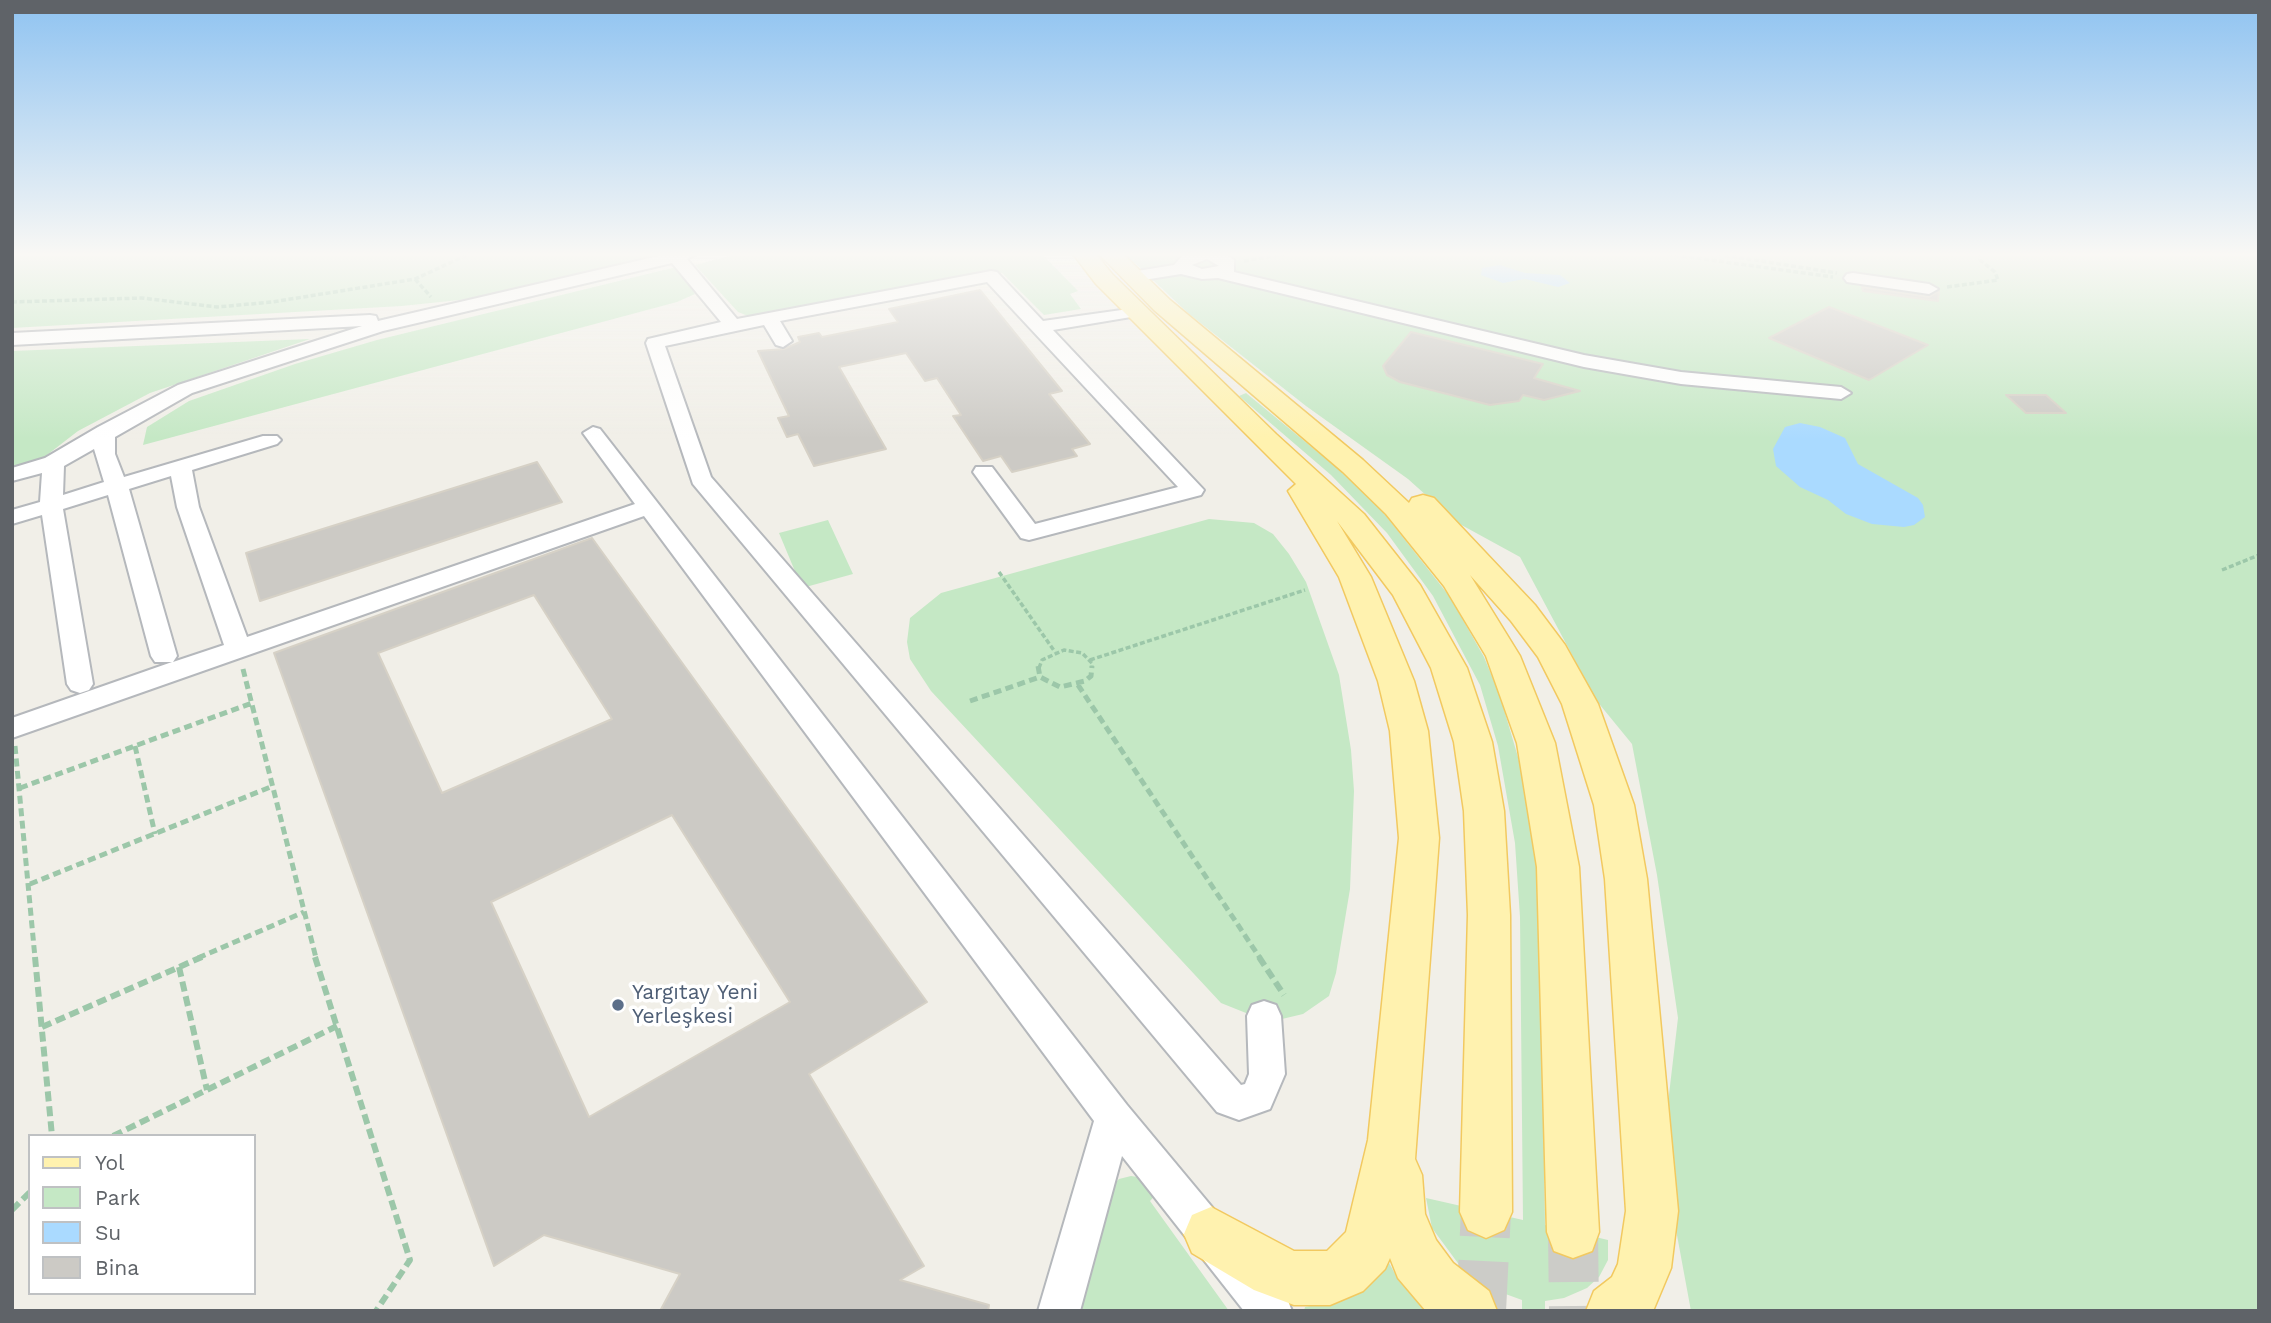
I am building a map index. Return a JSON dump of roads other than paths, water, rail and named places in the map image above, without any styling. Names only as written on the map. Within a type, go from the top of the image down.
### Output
[{"type":"main road","points":[[1142,316],[1266,440],[1324,490],[1382,554],[1430,630],[1463,704],[1473,742],[1484,811],[1489,915],[1486,1212]]},
{"type":"main road","points":[[1175,316],[1353,466],[1427,541],[1482,615],[1503,656],[1536,743],[1552,827],[1562,911],[1573,1232]]},
{"type":"main road","points":[[1211,1234],[1273,1271],[1294,1278],[1330,1278],[1344,1272],[1366,1250],[1377,1220],[1393,1140],[1419,838],[1409,732],[1378,630],[1355,577],[1329,531],[1266,440]]},
{"type":"main road","points":[[1353,466],[1391,481],[1427,507],[1523,613],[1553,653],[1580,704],[1614,804],[1626,879],[1652,1211],[1644,1268],[1631,1296],[1614,1311]]},
{"type":"main road","points":[[1393,1140],[1399,1215],[1406,1237],[1434,1282],[1469,1311]]},
{"type":"street","points":[[12,339],[363,316]]},
{"type":"street","points":[[12,475],[53,463],[185,389],[418,316]]},
{"type":"street","points":[[726,316],[733,325]]},
{"type":"street","points":[[781,316],[655,343],[701,479],[1230,1100],[1239,1103],[1257,1097],[1263,1088],[1267,1074],[1264,1016]]},
{"type":"street","points":[[984,472],[1029,533],[1193,490],[1028,316]]},
{"type":"street","points":[[769,318],[783,341]]},
{"type":"street","points":[[106,432],[104,454],[116,484],[164,656]]},
{"type":"street","points":[[593,433],[1114,1117],[1271,1311]]},
{"type":"street","points":[[12,517],[270,440]]},
{"type":"street","points":[[51,504],[53,463]]},
{"type":"street","points":[[180,466],[188,507],[238,649]]},
{"type":"street","points":[[13,728],[649,507]]},
{"type":"street","points":[[1059,1311],[1114,1117]]},
{"type":"street","points":[[1652,1211],[1654,1311]]},
{"type":"lane","points":[[1043,332],[1097,326],[1124,316]]},
{"type":"lane","points":[[1404,316],[1584,361],[1681,378],[1841,393]]},
{"type":"lane","points":[[51,504],[80,684]]},
{"type":"water","points":[[1800,423],[1820,427],[1845,438],[1858,464],[1918,498],[1923,505],[1925,517],[1914,525],[1904,527],[1872,524],[1846,514],[1828,500],[1800,487],[1776,466],[1773,449],[1785,427]]},
{"type":"tunnel","points":[[1481,1311],[1486,1212]]},
{"type":"tunnel","points":[[1573,1232],[1574,1311]]},
{"type":"place","name":"Yargıtay Yeni Yerleşkesi","points":[[618,1005]]}]
